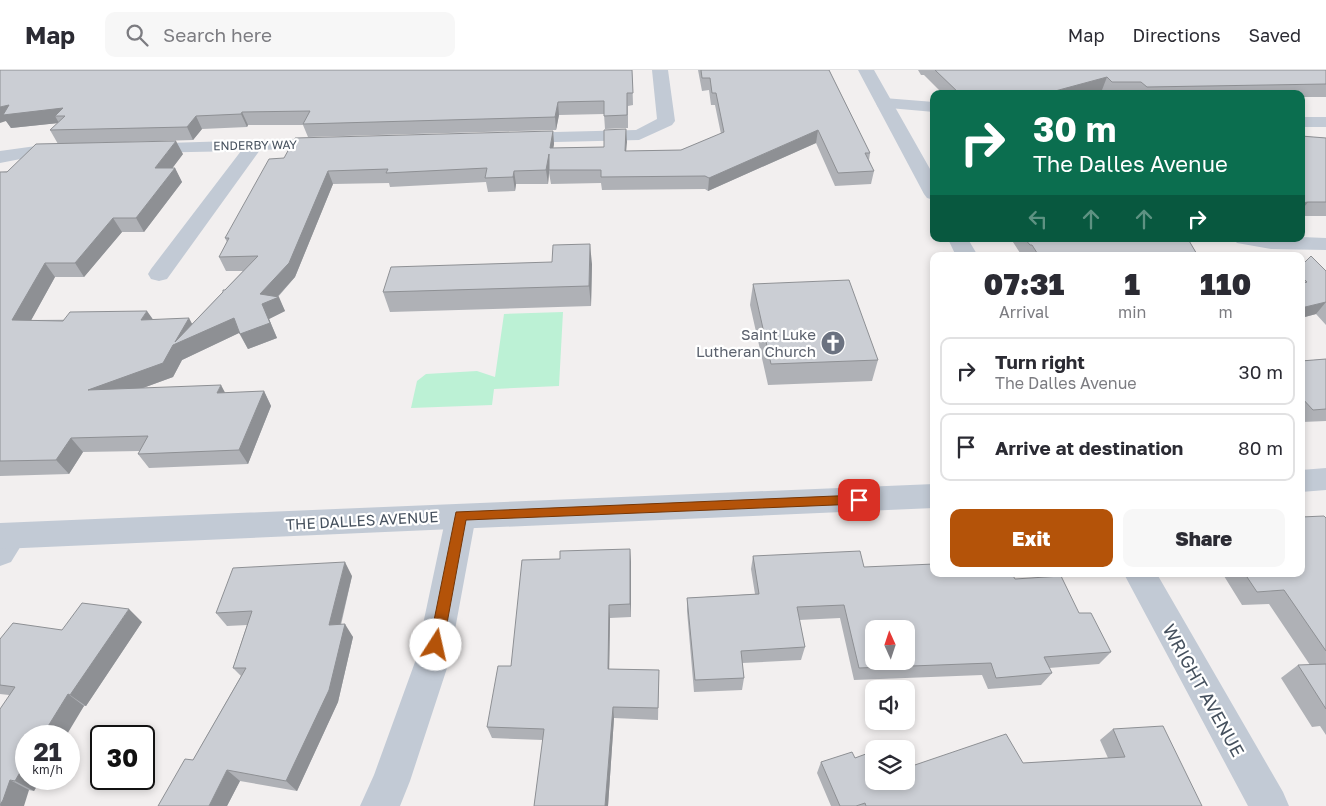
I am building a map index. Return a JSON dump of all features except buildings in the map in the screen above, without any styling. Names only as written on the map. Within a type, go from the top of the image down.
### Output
[{"type":"street","points":[[501,139],[639,135],[666,121],[660,70]]},
{"type":"street","points":[[866,70],[930,187]]},
{"type":"street","points":[[884,103],[930,107]]},
{"type":"street","points":[[1305,122],[1326,122]]},
{"type":"street","name":"ENDERBY WAY","points":[[125,148],[343,143]]},
{"type":"street","points":[[159,274],[254,145]]},
{"type":"street","points":[[0,157],[36,151],[86,149]]},
{"type":"street","points":[[1243,244],[1326,244]]},
{"type":"street","points":[[1305,480],[1326,480]]},
{"type":"street","name":"THE DALLES AVENUE","points":[[4,542],[461,516],[930,496]]},
{"type":"street","points":[[380,806],[391,780],[432,662],[461,516]]},
{"type":"street","name":"WRIGHT AVENUE","points":[[1142,577],[1268,806]]},
{"type":"green space","points":[[563,312],[559,386],[494,389],[492,405],[411,408],[417,381],[426,374],[477,371],[495,377],[504,314]]},
{"type":"place","name":"Saint Luke Lutheran Church","points":[[833,343]]},
{"type":"route","points":[[436,645],[461,516],[859,500]]}]
